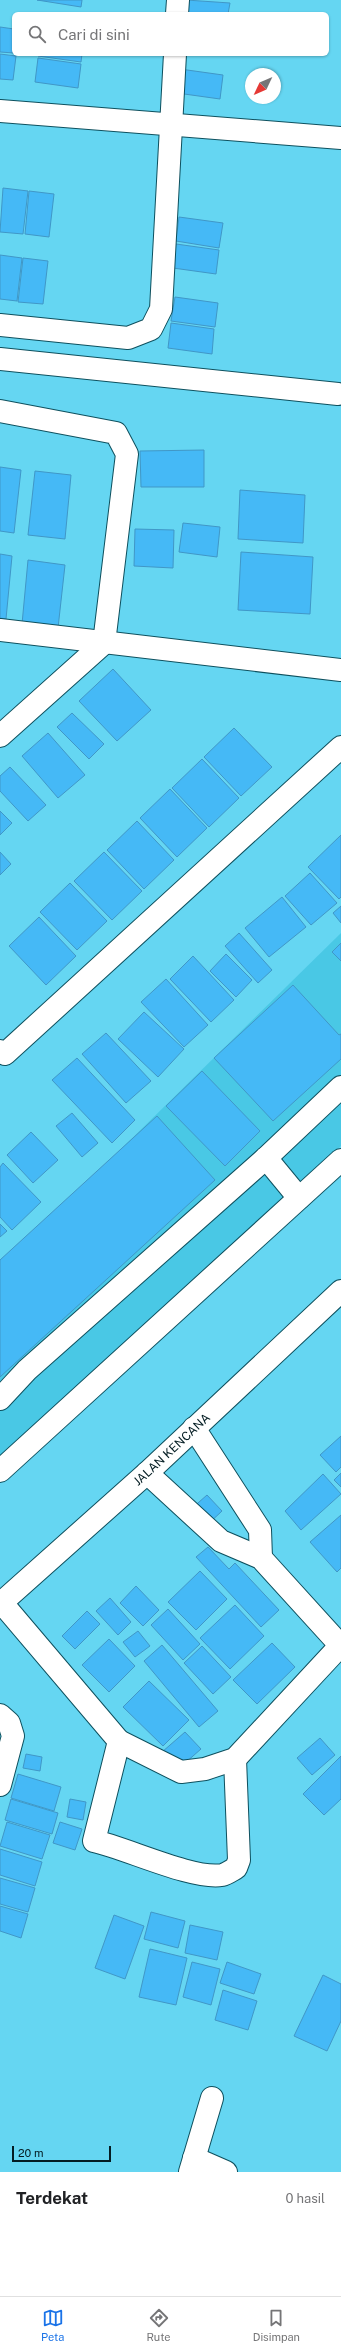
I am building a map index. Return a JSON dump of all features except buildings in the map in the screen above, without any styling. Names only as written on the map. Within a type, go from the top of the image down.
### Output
[{"type":"street","points":[[177,12],[178,0]]},
{"type":"street","points":[[0,325],[128,338],[151,329],[161,309],[175,56]]},
{"type":"street","points":[[0,111],[172,126],[341,138]]},
{"type":"street","points":[[0,359],[340,394]]},
{"type":"street","points":[[0,411],[116,433],[127,454],[104,642],[0,736]]},
{"type":"street","points":[[0,630],[341,670]]},
{"type":"street","points":[[2,1055],[341,747]]},
{"type":"street","points":[[0,1399],[27,1370],[266,1158],[341,1087]]},
{"type":"street","points":[[266,1158],[299,1198]]},
{"type":"street","points":[[3,1459],[341,1160]]},
{"type":"street","name":"JALAN KENCANA","points":[[1,1604],[146,1473],[341,1291]]},
{"type":"street","points":[[194,1428],[260,1530],[261,1558]]},
{"type":"street","points":[[1,1604],[119,1742],[181,1772],[205,1769],[235,1759],[341,1645],[261,1558],[221,1541],[146,1473]]},
{"type":"street","points":[[0,1715],[9,1723],[13,1736],[0,1785]]},
{"type":"street","points":[[119,1742],[94,1841],[131,1851],[171,1866],[208,1875],[223,1875],[236,1868],[239,1860],[235,1759]]},
{"type":"street","points":[[212,2098],[192,2165],[226,2172]]},
{"type":"shaded area","points":[[341,933],[341,1146],[0,1465],[0,1268]]}]
